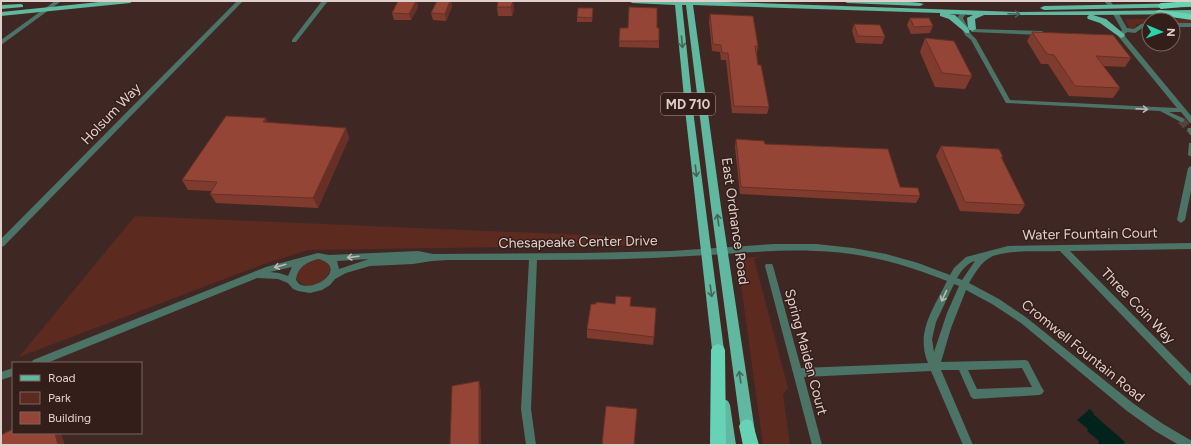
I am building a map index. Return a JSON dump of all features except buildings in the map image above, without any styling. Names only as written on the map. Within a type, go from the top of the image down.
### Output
[{"type":"highway","points":[[1160,10],[1192,4]]},
{"type":"highway","points":[[1160,10],[1192,17]]},
{"type":"highway","points":[[718,350],[718,445]]},
{"type":"highway","points":[[747,426],[750,445]]},
{"type":"main road","points":[[1,8],[67,1]]},
{"type":"main road","points":[[1,14],[130,1]]},
{"type":"main road","points":[[632,1],[690,2],[961,14],[988,13],[1072,15],[1116,14],[1160,10]]},
{"type":"main road","points":[[847,1],[1020,7],[1112,7],[1192,12]]},
{"type":"main road","name":"MD 710","points":[[679,2],[706,253],[729,445]]},
{"type":"main road","name":"East Ordnance Road","points":[[690,2],[722,250],[747,426]]},
{"type":"main road","points":[[825,8],[828,4],[864,5],[878,2]]},
{"type":"main road","points":[[1072,15],[1082,12],[1107,11],[1112,7]]},
{"type":"main road","points":[[911,11],[947,15],[971,30]]},
{"type":"main road","points":[[971,30],[971,18],[976,15],[988,13]]},
{"type":"main road","points":[[1084,14],[1103,21],[1123,33]]},
{"type":"street","name":"Holsum Way","points":[[1,244],[240,1]]},
{"type":"street","points":[[294,41],[325,1]]},
{"type":"street","points":[[1107,1],[1112,7]]},
{"type":"street","points":[[1,43],[57,2]]},
{"type":"street","points":[[961,14],[960,18],[971,30],[973,39],[1008,102],[1183,110]]},
{"type":"street","points":[[1116,14],[1123,33],[1192,121]]},
{"type":"street","points":[[1181,25],[1192,25]]},
{"type":"street","points":[[1110,36],[1135,31],[1141,26]]},
{"type":"street","points":[[971,30],[1049,34]]},
{"type":"street","points":[[1159,110],[1181,120]]},
{"type":"street","points":[[1192,145],[1192,155]]},
{"type":"street","points":[[1181,220],[1192,168]]},
{"type":"street","name":"Water Fountain Court","points":[[968,445],[930,357],[927,339],[931,322],[957,270],[968,259],[1008,249],[1192,246]]},
{"type":"street","name":"Cromwell Fountain Road","points":[[722,250],[808,248],[859,252],[903,261],[965,284],[1018,314],[1135,412],[1168,434],[1189,445]]},
{"type":"street","name":"Three Coin Way","points":[[1063,248],[1192,382]]},
{"type":"street","name":"Chesapeake Center Drive","points":[[433,257],[532,257],[706,253],[722,250]]},
{"type":"street","points":[[39,362],[258,275],[269,269],[318,256],[330,258],[418,254],[433,257]]},
{"type":"street","name":"Water Fountain Court","points":[[935,367],[938,351],[965,284],[977,264],[990,254]]},
{"type":"street","points":[[258,275],[279,276],[292,281],[297,287],[302,289],[314,289],[326,283],[333,276],[365,263],[417,260],[433,257]]},
{"type":"street","points":[[531,445],[526,409],[532,257]]},
{"type":"street","points":[[330,258],[335,266],[333,276]]},
{"type":"street","points":[[292,281],[294,268],[302,261]]},
{"type":"street","name":"Spring Maiden Court","points":[[769,266],[817,445]]},
{"type":"street","points":[[798,373],[935,367],[962,366],[1025,364],[1039,391],[974,394],[962,366]]},
{"type":"street","points":[[1,376],[12,372]]},
{"type":"green space","points":[[1141,19],[1141,24],[1136,24],[1136,30],[1130,30],[1125,20]]},
{"type":"green space","points":[[1181,19],[1192,19],[1192,23],[1181,23]]},
{"type":"green space","points":[[135,216],[653,238],[653,245],[308,250],[264,264],[19,357]]},
{"type":"green space","points":[[762,256],[754,259],[788,388],[783,395],[790,445],[763,445],[738,263],[739,259]]},
{"type":"green space","points":[[316,259],[326,261],[330,266],[329,272],[319,283],[312,286],[304,285],[297,279],[298,271],[306,263]]},
{"type":"water","points":[[1090,409],[1094,413],[1093,414],[1125,442],[1122,445],[1100,445],[1098,443],[1099,441],[1087,431],[1088,429],[1077,420]]},
{"type":"tunnel","points":[[1181,120],[1190,130]]}]
